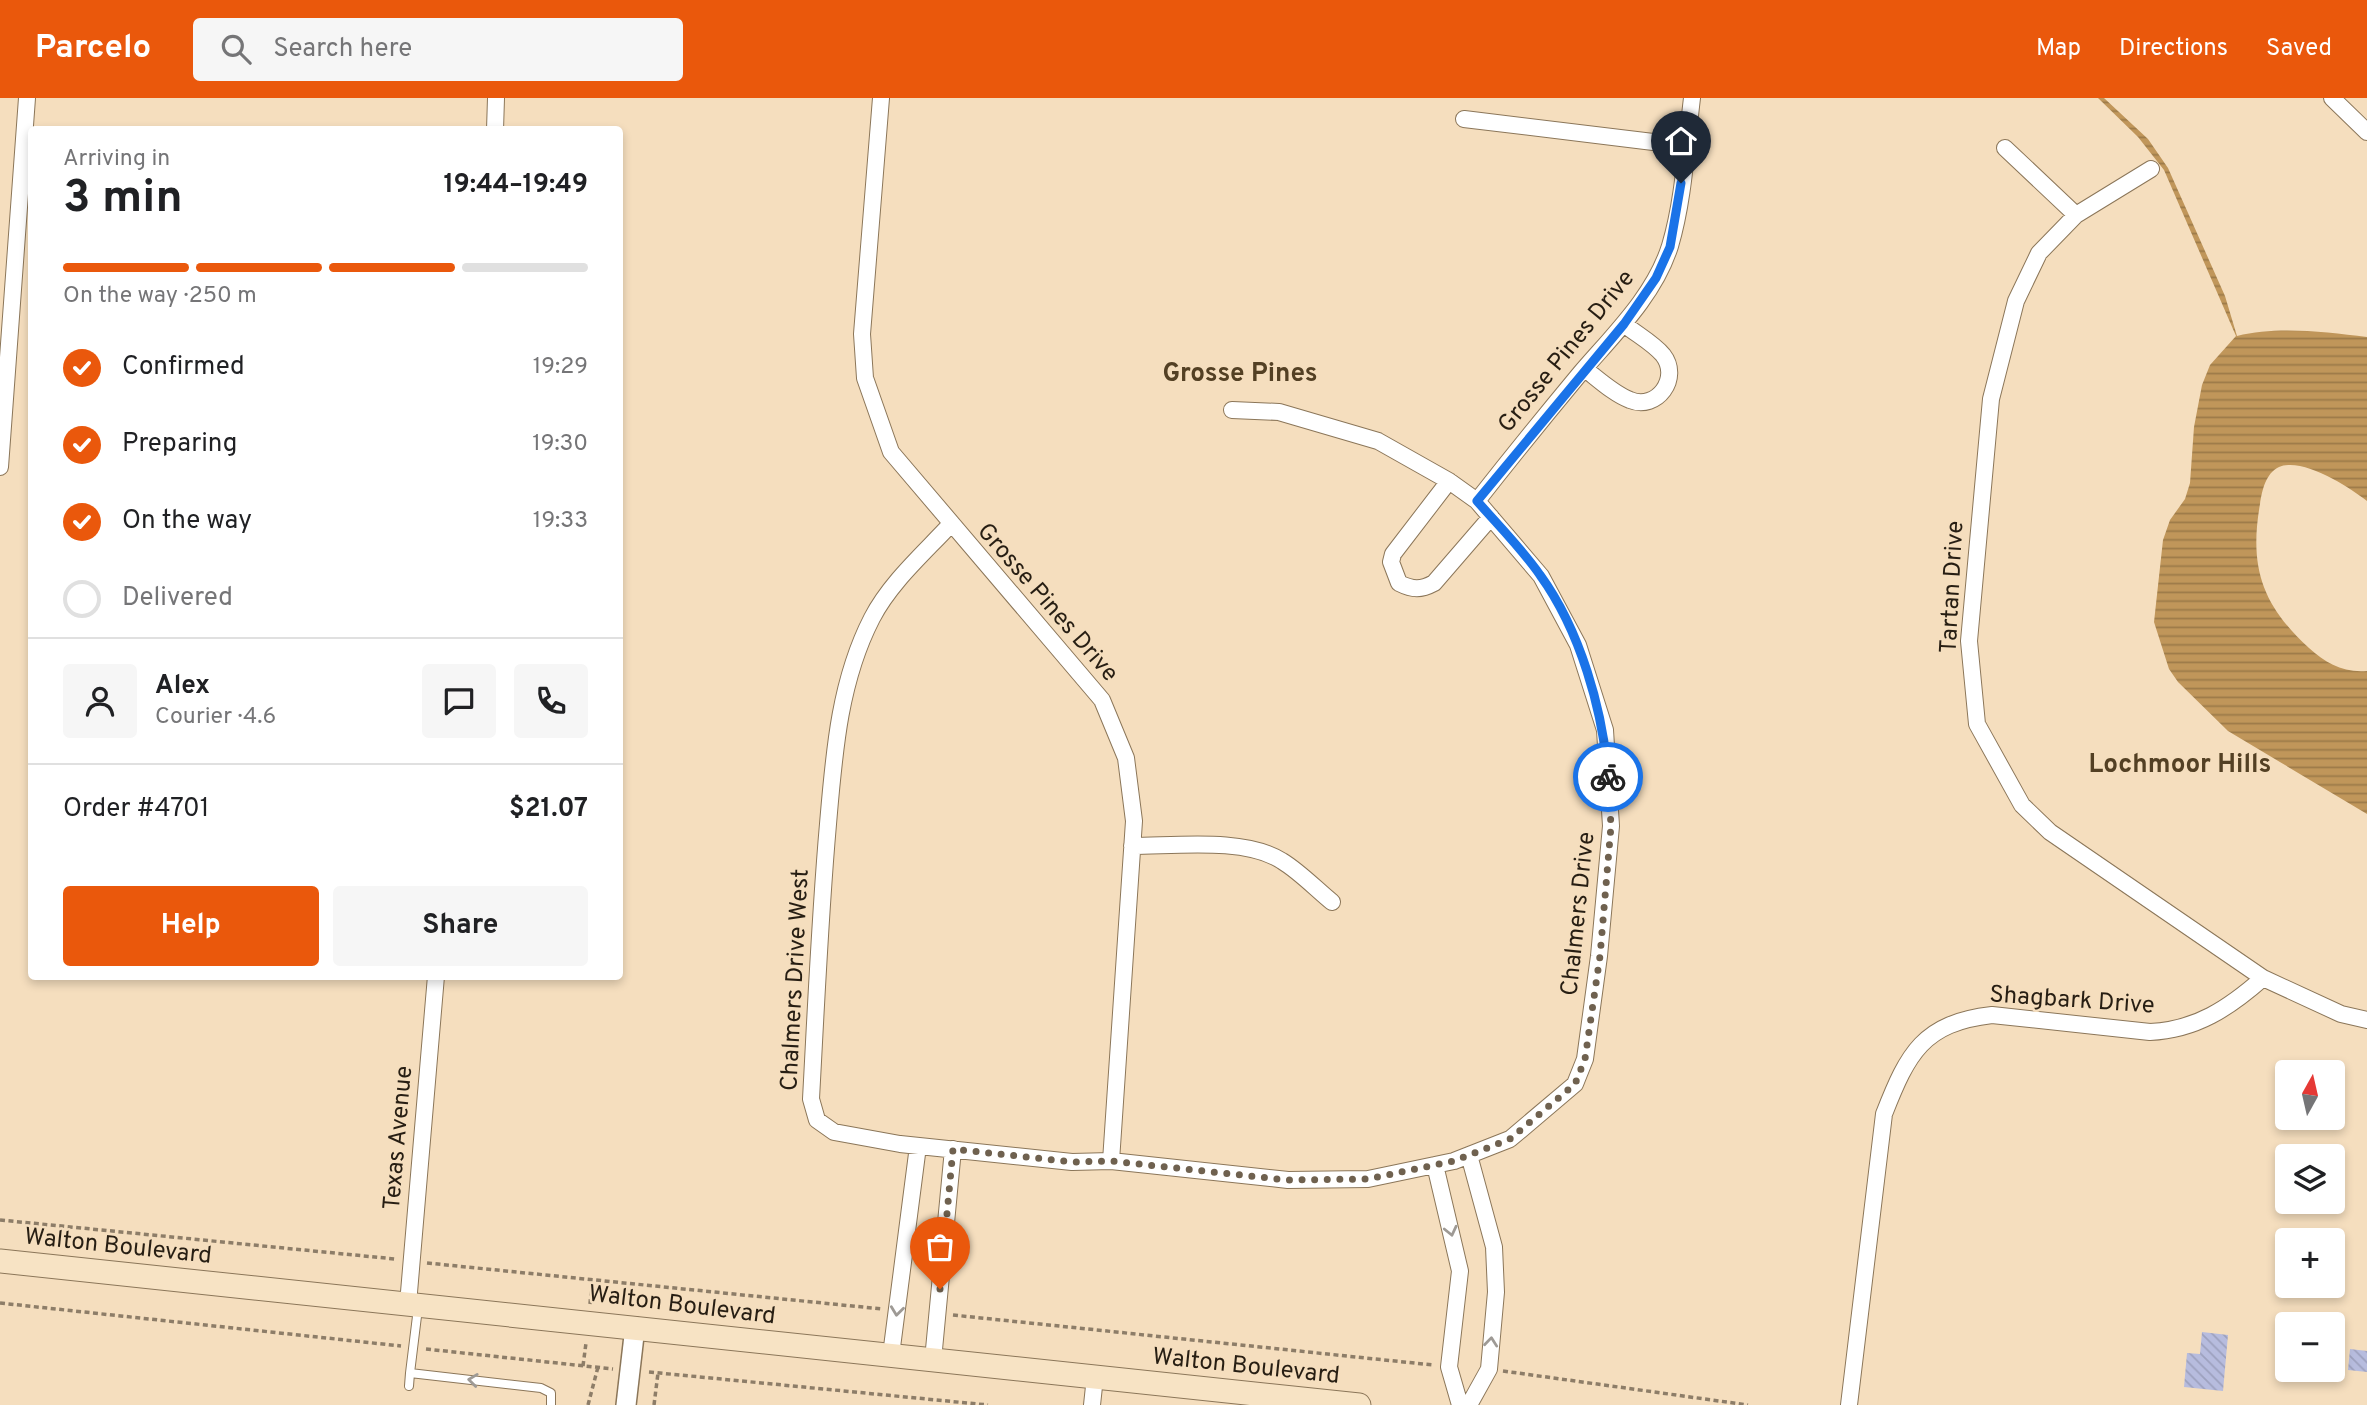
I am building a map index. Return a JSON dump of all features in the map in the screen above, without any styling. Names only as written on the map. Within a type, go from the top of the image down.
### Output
[{"type":"main road","name":"Walton Boulevard","points":[[0,1261],[1359,1405]]},
{"type":"street","points":[[0,467],[27,98]]},
{"type":"street","points":[[495,126],[496,98]]},
{"type":"street","name":"Grosse Pines Drive","points":[[881,98],[862,334],[865,379],[891,452],[950,525],[1102,700],[1126,758],[1134,821],[1118,1008],[1111,1161]]},
{"type":"street","name":"Grosse Pines Drive","points":[[1477,501],[1624,324],[1656,278],[1670,247],[1692,98]]},
{"type":"street","points":[[2332,98],[2367,132]]},
{"type":"street","points":[[1464,119],[1686,146]]},
{"type":"street","points":[[2006,149],[2076,215]]},
{"type":"street","name":"Tartan Drive","points":[[2151,169],[2076,215],[2039,253],[2016,301],[1991,399],[1969,641],[1977,724],[2022,805],[2050,832],[2263,978]]},
{"type":"street","points":[[1585,369],[1628,400],[1644,404],[1658,397],[1668,383],[1669,368],[1663,355],[1624,324]]},
{"type":"street","name":"Chalmers Drive","points":[[1232,410],[1279,412],[1378,441],[1449,481],[1477,501],[1541,576],[1578,645],[1605,730],[1611,826],[1600,956],[1585,1059],[1575,1084],[1510,1139],[1462,1158]]},
{"type":"street","points":[[1449,481],[1393,554],[1391,562],[1399,583],[1410,589],[1422,589],[1434,583],[1491,517]]},
{"type":"street","name":"Chalmers Drive West","points":[[950,525],[899,580],[872,617],[850,671],[836,736],[811,1099],[817,1119],[834,1132],[918,1146],[1072,1162],[1111,1161],[1287,1180],[1368,1179],[1462,1158]]},
{"type":"street","points":[[1132,846],[1216,845],[1256,850],[1281,860],[1332,902]]},
{"type":"street","points":[[2263,978],[2340,1014],[2367,1020]]},
{"type":"street","name":"Shagbark Drive","points":[[1849,1405],[1884,1114],[1901,1070],[1920,1042],[1942,1026],[1966,1018],[1992,1015],[2150,1032],[2176,1031],[2230,1007],[2263,978]]},
{"type":"street","name":"Texas Avenue","points":[[413,1305],[412,1261],[436,980]]},
{"type":"street","points":[[891,1355],[918,1146]]},
{"type":"street","points":[[933,1360],[953,1149]]},
{"type":"street","points":[[1462,1158],[1494,1247],[1496,1292],[1489,1369],[1469,1405]]},
{"type":"street","points":[[1435,1165],[1460,1270],[1449,1367],[1460,1405]]},
{"type":"street","points":[[626,1405],[635,1327]]},
{"type":"street","points":[[1092,1405],[1095,1377]]},
{"type":"lane","points":[[409,1386],[413,1348],[413,1305]]},
{"type":"lane","points":[[410,1373],[541,1388],[551,1393],[551,1405]]},
{"type":"path","points":[[0,1220],[897,1310]]},
{"type":"path","points":[[0,1303],[413,1348],[988,1405]]},
{"type":"path","points":[[938,1314],[1449,1367]]},
{"type":"path","points":[[589,1405],[598,1367]]},
{"type":"path","points":[[1489,1369],[1748,1405]]},
{"type":"path","points":[[654,1405],[658,1373]]},
{"type":"shaded area","points":[[2098,98],[2104,98],[2148,139],[2168,168],[2225,296],[2237,336],[2285,331],[2367,337],[2367,501],[2338,481],[2313,470],[2289,465],[2279,467],[2271,473],[2263,488],[2256,547],[2263,584],[2280,616],[2293,632],[2328,662],[2343,669],[2367,671],[2367,814],[2228,731],[2178,682],[2169,669],[2154,622],[2163,540],[2170,520],[2185,499],[2190,483],[2194,427],[2202,385],[2210,365],[2236,336],[2164,170],[2138,137]]},
{"type":"building","points":[[2202,1332],[2228,1335],[2223,1391],[2184,1387],[2187,1353],[2200,1354]]},
{"type":"building","points":[[2350,1349],[2367,1351],[2367,1372],[2348,1370]]},
{"type":"way so far","points":[[940,1289],[953,1149],[1072,1162],[1111,1161],[1287,1180],[1368,1179],[1454,1161],[1510,1139],[1575,1084],[1585,1059],[1600,956],[1611,826],[1608,777]]},
{"type":"district","name":"Grosse Pines","points":[[1240,374]]},
{"type":"district","name":"Lochmoor Hills","points":[[2180,765]]},
{"type":"route","points":[[1608,777],[1605,730],[1578,645],[1541,576],[1477,501],[1521,444],[1624,324],[1656,278],[1670,247],[1681,183]]}]
